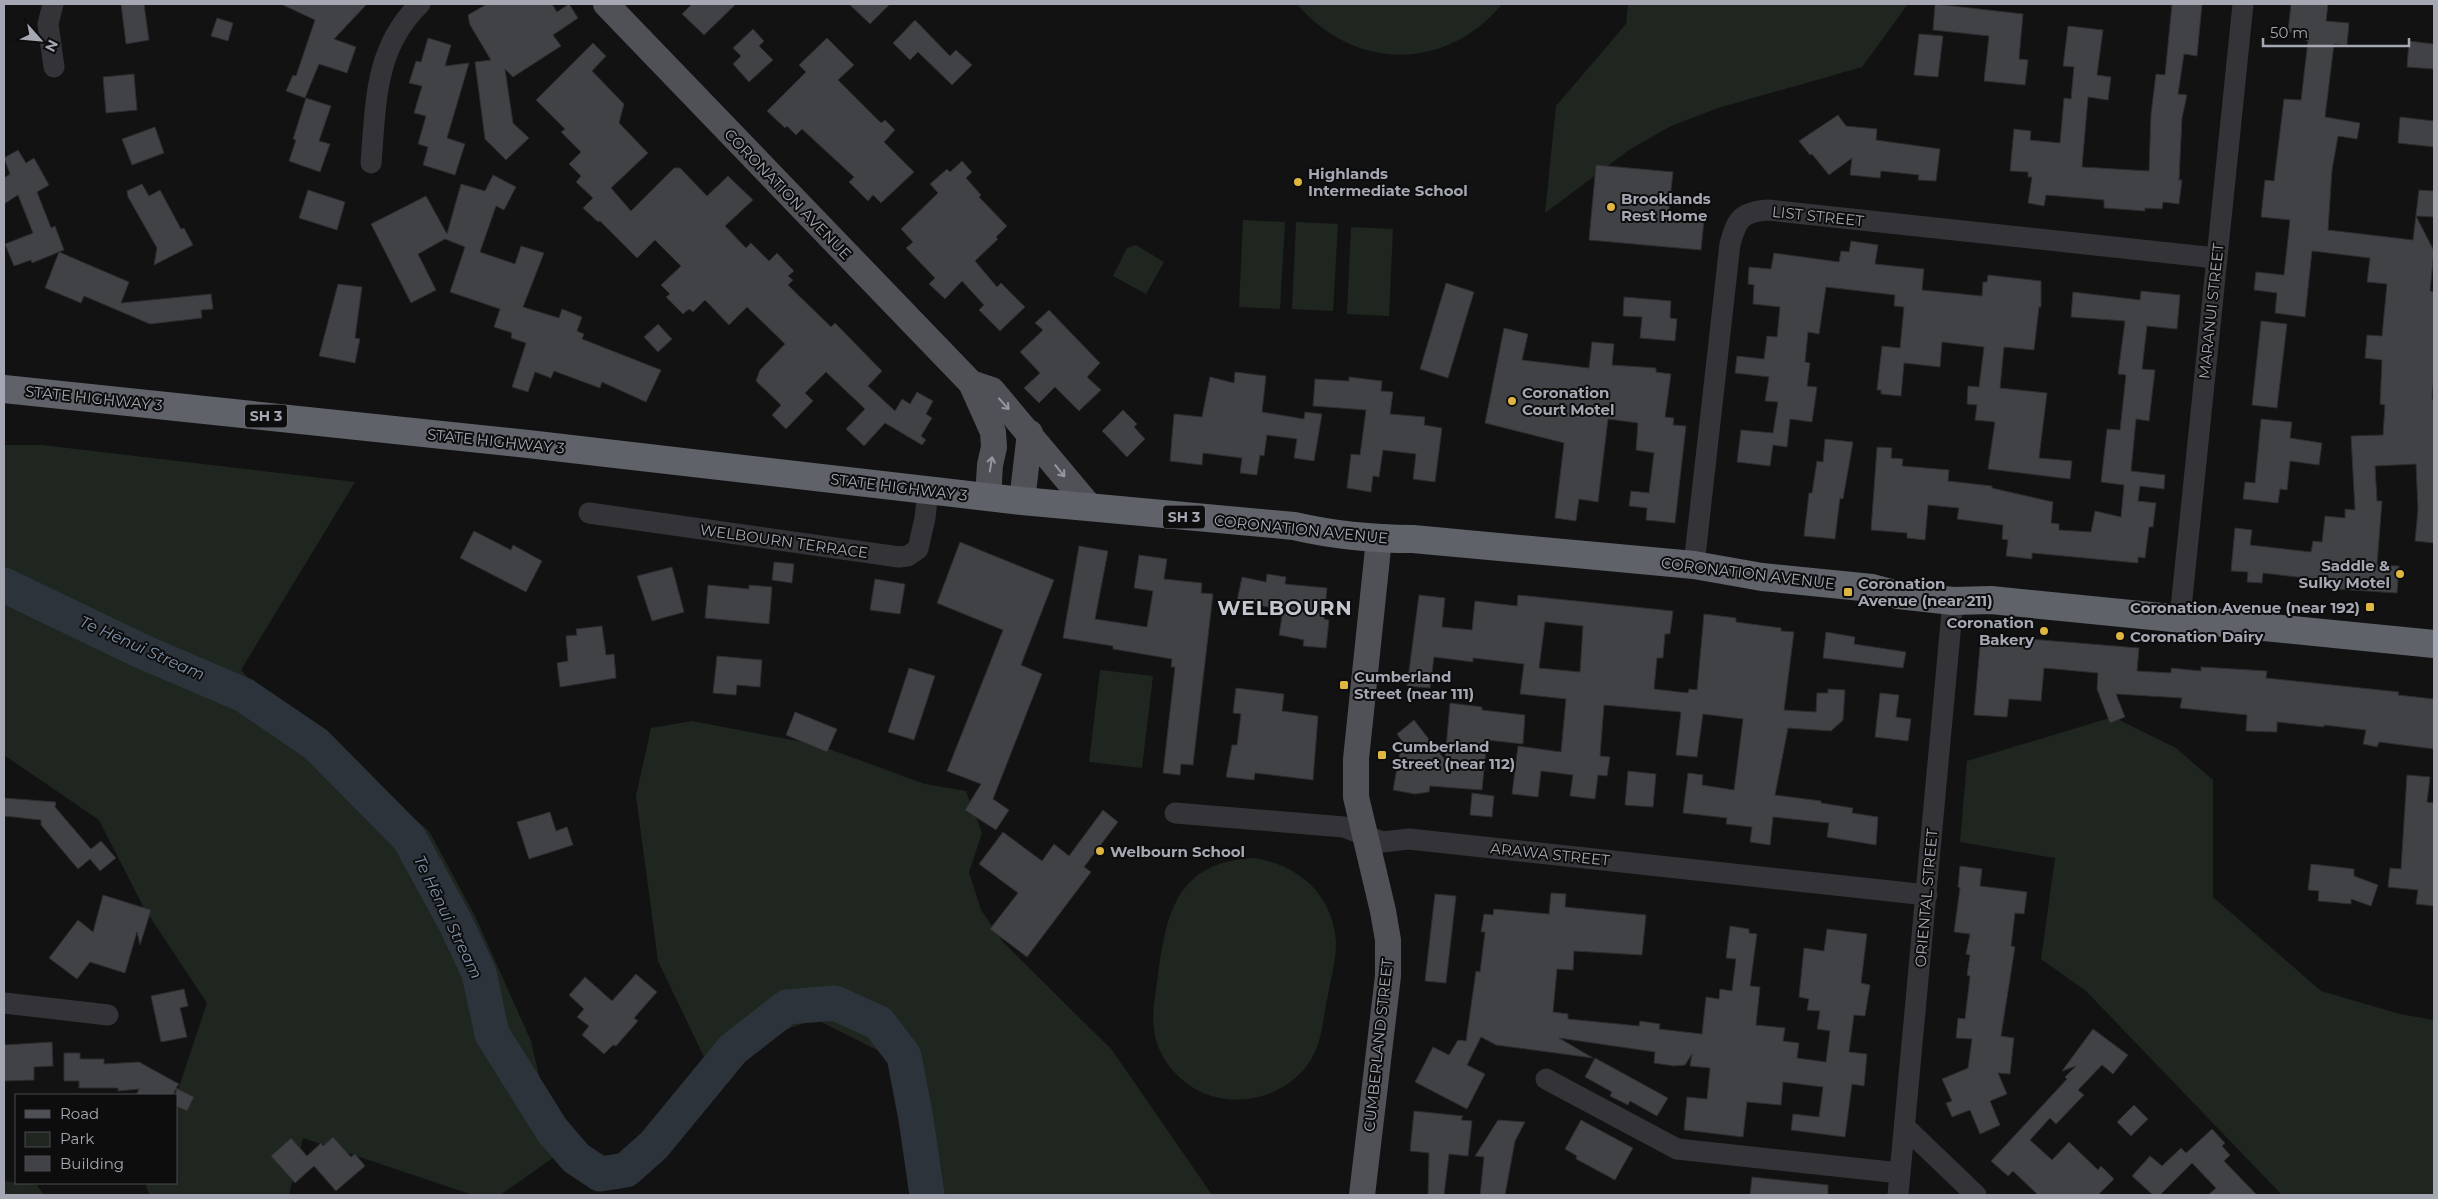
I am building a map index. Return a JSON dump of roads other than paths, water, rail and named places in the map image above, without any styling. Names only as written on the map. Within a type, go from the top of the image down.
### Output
[{"type":"highway","name":"STATE HIGHWAY 3","points":[[4,389],[725,466],[988,497]]},
{"type":"highway","name":"CORONATION AVENUE","points":[[988,497],[1294,526],[1322,533],[1379,539],[1413,539],[1694,565],[1762,577],[1872,588],[1898,594],[1953,601],[1991,600],[2434,644]]},
{"type":"main road","name":"CORONATION AVENUE","points":[[606,4],[971,383],[993,432],[994,447],[990,465],[988,497]]},
{"type":"main road","name":"CORONATION AVENUE","points":[[971,383],[992,390],[1091,508]]},
{"type":"main road","points":[[1022,501],[1030,433]]},
{"type":"main road","name":"CUMBERLAND STREET","points":[[1362,1195],[1388,976],[1388,940],[1383,911],[1356,797],[1356,759],[1379,539]]},
{"type":"street","points":[[53,4],[48,24],[54,67]]},
{"type":"street","points":[[371,163],[380,69],[405,20],[420,4]]},
{"type":"street","name":"MARANUI STREET","points":[[2180,618],[2243,4]]},
{"type":"street","name":"LIST STREET","points":[[1694,565],[1730,244],[1734,228],[1744,215],[1753,211],[1768,210],[2216,258]]},
{"type":"street","name":"WELBOURN TERRACE","points":[[588,513],[899,557],[908,556],[918,549],[925,518],[928,490]]},
{"type":"street","name":"ORIENTAL STREET","points":[[1898,1195],[1953,601]]},
{"type":"street","name":"ARAWA STREET","points":[[1175,813],[1344,827],[1382,842],[1414,840],[1927,895]]},
{"type":"street","points":[[4,1004],[108,1015]]},
{"type":"street","points":[[1546,1079],[1677,1149],[1900,1173]]},
{"type":"street","points":[[1905,1127],[1976,1195]]},
{"type":"waterway","name":"Te Hēnui Stream","points":[[4,585],[141,651],[244,695],[316,744],[409,838],[455,922],[479,973],[492,1034],[552,1130],[576,1158],[600,1174],[626,1170],[654,1145],[733,1049],[787,1007],[835,1003],[879,1023],[904,1056],[916,1119],[927,1195]]},
{"type":"place","name":"Highlands Intermediate School","points":[[1298,182]]},
{"type":"place","name":"Brooklands Rest Home","points":[[1611,207]]},
{"type":"place","name":"Coronation Court Motel","points":[[1512,401]]},
{"type":"place","name":"Saddle & Sulky Motel","points":[[2400,574]]},
{"type":"place","name":"Coronation Avenue (near 211)","points":[[1848,592]]},
{"type":"place","name":"Coronation Avenue (near 192)","points":[[2370,607]]},
{"type":"place","name":"Coronation Bakery","points":[[2044,631]]},
{"type":"place","name":"Coronation Dairy","points":[[2120,636]]},
{"type":"place","name":"Cumberland Street (near 111)","points":[[1344,685]]},
{"type":"place","name":"Cumberland Street (near 112)","points":[[1382,755]]},
{"type":"place","name":"Welbourn School","points":[[1100,851]]},
{"type":"district","name":"WELBOURN","points":[[1285,608]]}]
